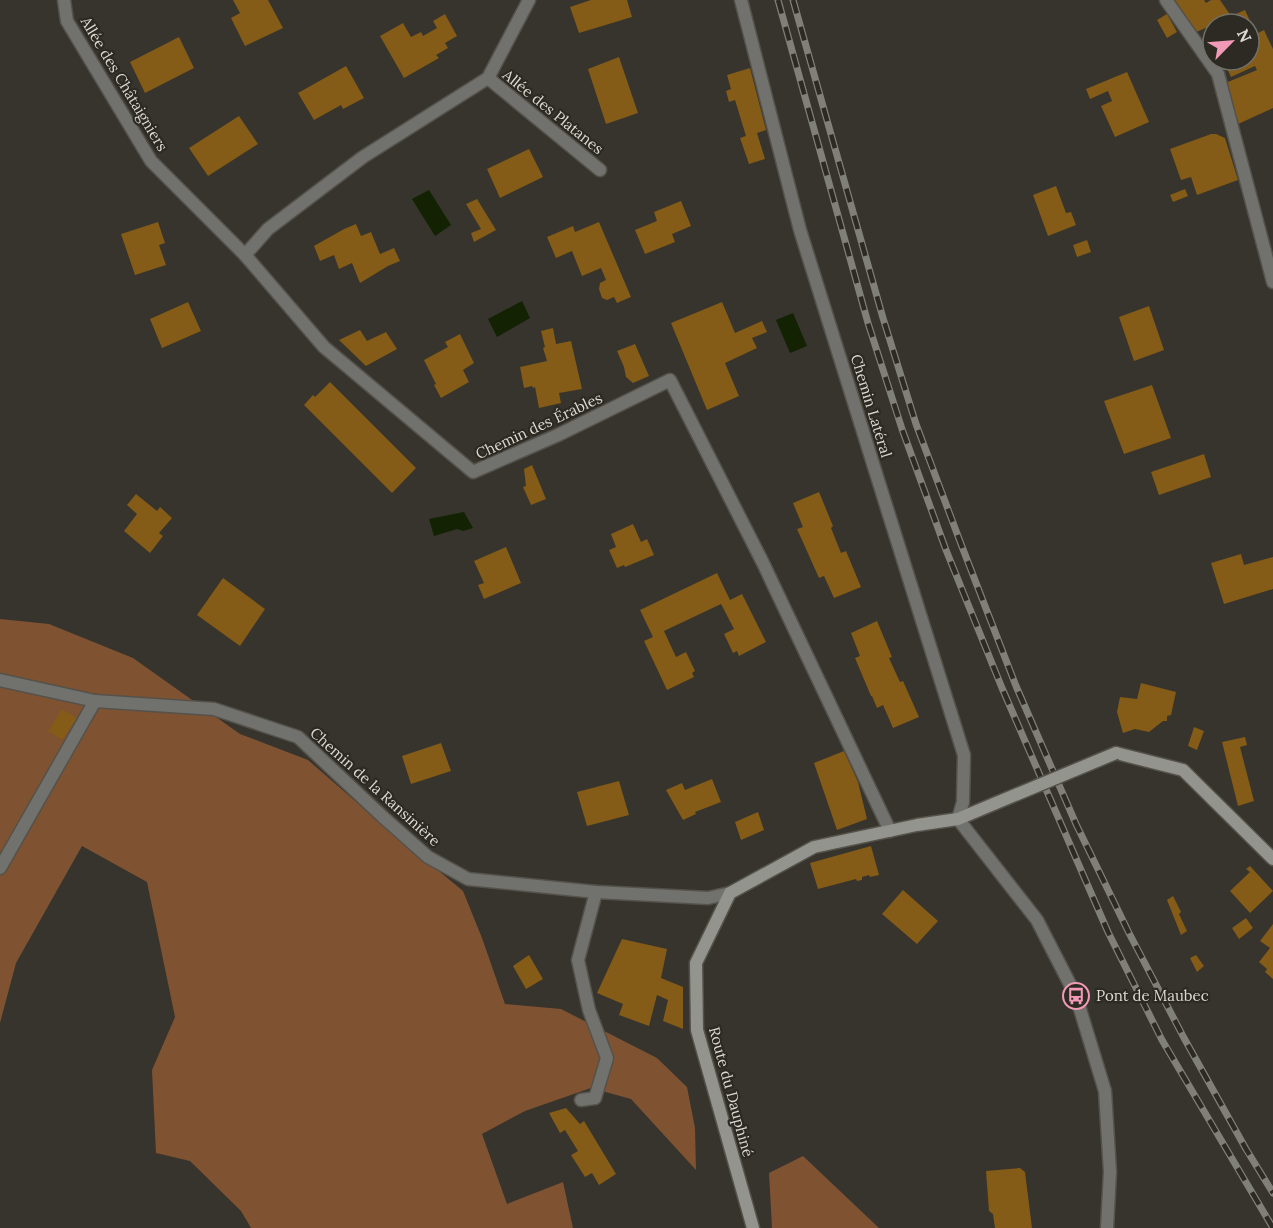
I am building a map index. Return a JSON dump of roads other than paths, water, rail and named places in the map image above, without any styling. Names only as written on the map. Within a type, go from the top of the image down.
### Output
[{"type":"street","name":"Allée des Châtaigniers","points":[[64,0],[68,21],[151,161],[245,255]]},
{"type":"street","points":[[245,255],[268,229],[363,158],[488,78],[528,0]]},
{"type":"street","name":"Chemin Latéral","points":[[741,0],[800,230],[964,755],[963,802],[958,819]]},
{"type":"street","points":[[1166,0],[1218,74],[1273,282]]},
{"type":"street","name":"Allée des Platanes","points":[[488,78],[600,170]]},
{"type":"street","name":"Chemin des Érables","points":[[245,255],[324,347],[473,472],[558,435],[670,380],[763,563],[890,831]]},
{"type":"street","name":"Chemin de la Ransinière","points":[[0,680],[95,701],[214,709],[298,737],[382,817],[428,857],[468,879],[596,892],[708,898],[730,893]]},
{"type":"street","points":[[0,868],[95,701]]},
{"type":"street","points":[[730,893],[814,847],[917,825],[958,819],[1116,753],[1183,770],[1273,859]]},
{"type":"street","points":[[958,819],[1037,920],[1076,996],[1105,1091],[1110,1172],[1107,1228]]},
{"type":"street","points":[[581,1100],[595,1098],[607,1058],[589,1010],[578,960],[596,892]]},
{"type":"street","name":"Route du Dauphiné","points":[[730,893],[696,963],[697,1030],[753,1228]]},
{"type":"railway","points":[[778,0],[868,323],[902,429],[946,550],[1002,688],[1108,932],[1162,1040],[1273,1228]]},
{"type":"railway","points":[[793,0],[883,318],[916,424],[1016,686],[1076,824],[1129,933],[1184,1038],[1273,1193]]},
{"type":"place","name":"Pont de Maubec","points":[[1076,996]]}]
